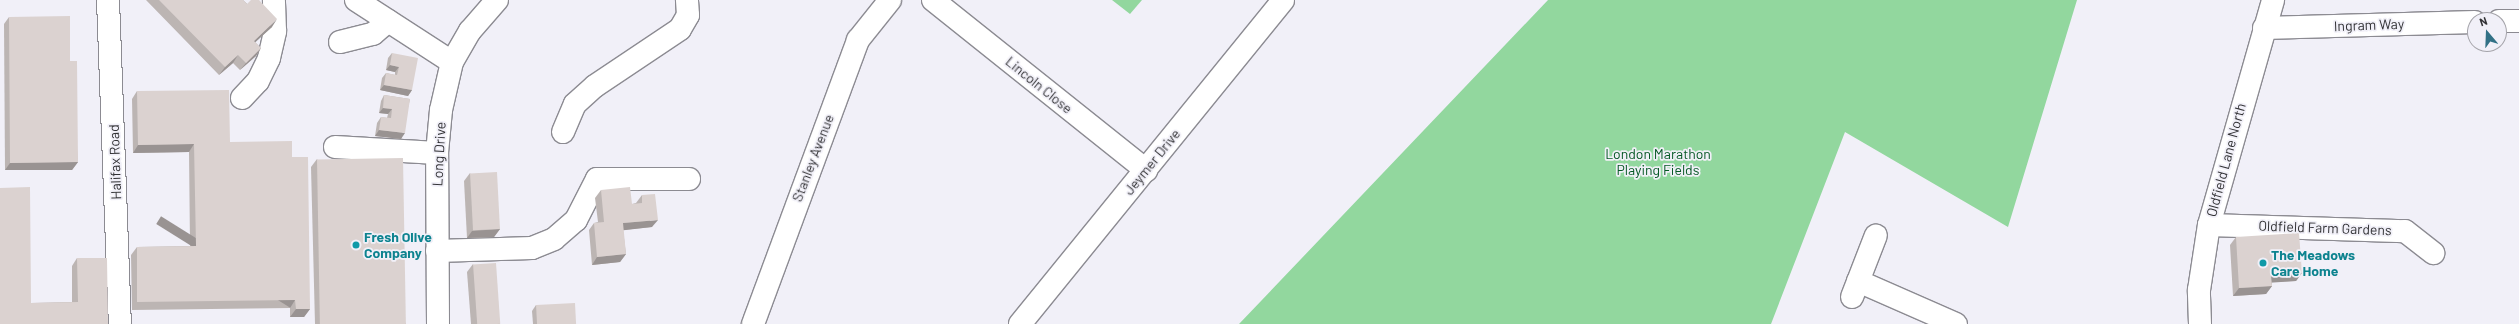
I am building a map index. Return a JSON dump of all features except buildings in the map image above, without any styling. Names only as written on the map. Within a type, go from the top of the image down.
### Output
[{"type":"street","name":"Halifax Road","points":[[108,0],[120,324]]},
{"type":"street","points":[[242,98],[258,81],[269,58],[276,31],[274,0]]},
{"type":"street","points":[[356,0],[452,62]]},
{"type":"street","name":"Long Drive","points":[[438,324],[437,153],[441,110],[452,62],[470,31],[497,0]]},
{"type":"street","points":[[563,132],[575,104],[595,86],[680,29],[688,15],[687,0]]},
{"type":"street","name":"Stanley Avenue","points":[[753,324],[858,40],[890,0]]},
{"type":"street","name":"Lincoln Close","points":[[933,0],[1146,170]]},
{"type":"street","name":"Jeymer Drive","points":[[1020,324],[1283,0]]},
{"type":"street","name":"Oldfield Lane North","points":[[2200,324],[2199,290],[2209,225],[2273,0]]},
{"type":"street","points":[[340,42],[373,34],[388,21]]},
{"type":"street","points":[[2507,21],[2519,21]]},
{"type":"street","name":"Ingram Way","points":[[2264,28],[2467,22]]},
{"type":"street","points":[[335,147],[437,153]]},
{"type":"street","points":[[437,251],[532,253],[554,239],[576,220],[597,179],[689,179]]},
{"type":"street","name":"Oldfield Farm Gardens","points":[[2209,225],[2405,231],[2433,252]]},
{"type":"street","points":[[1876,235],[1855,289],[1956,324]]},
{"type":"green space","points":[[1112,0],[1142,0],[1130,14]]},
{"type":"green space","name":"London Marathon Playing Fields","points":[[1548,0],[2077,0],[2008,227],[1845,132],[1771,324],[1239,324]]},
{"type":"place","name":"Fresh Olive Company","points":[[356,245]]},
{"type":"place","name":"The Meadows Care Home","points":[[2263,263]]}]
